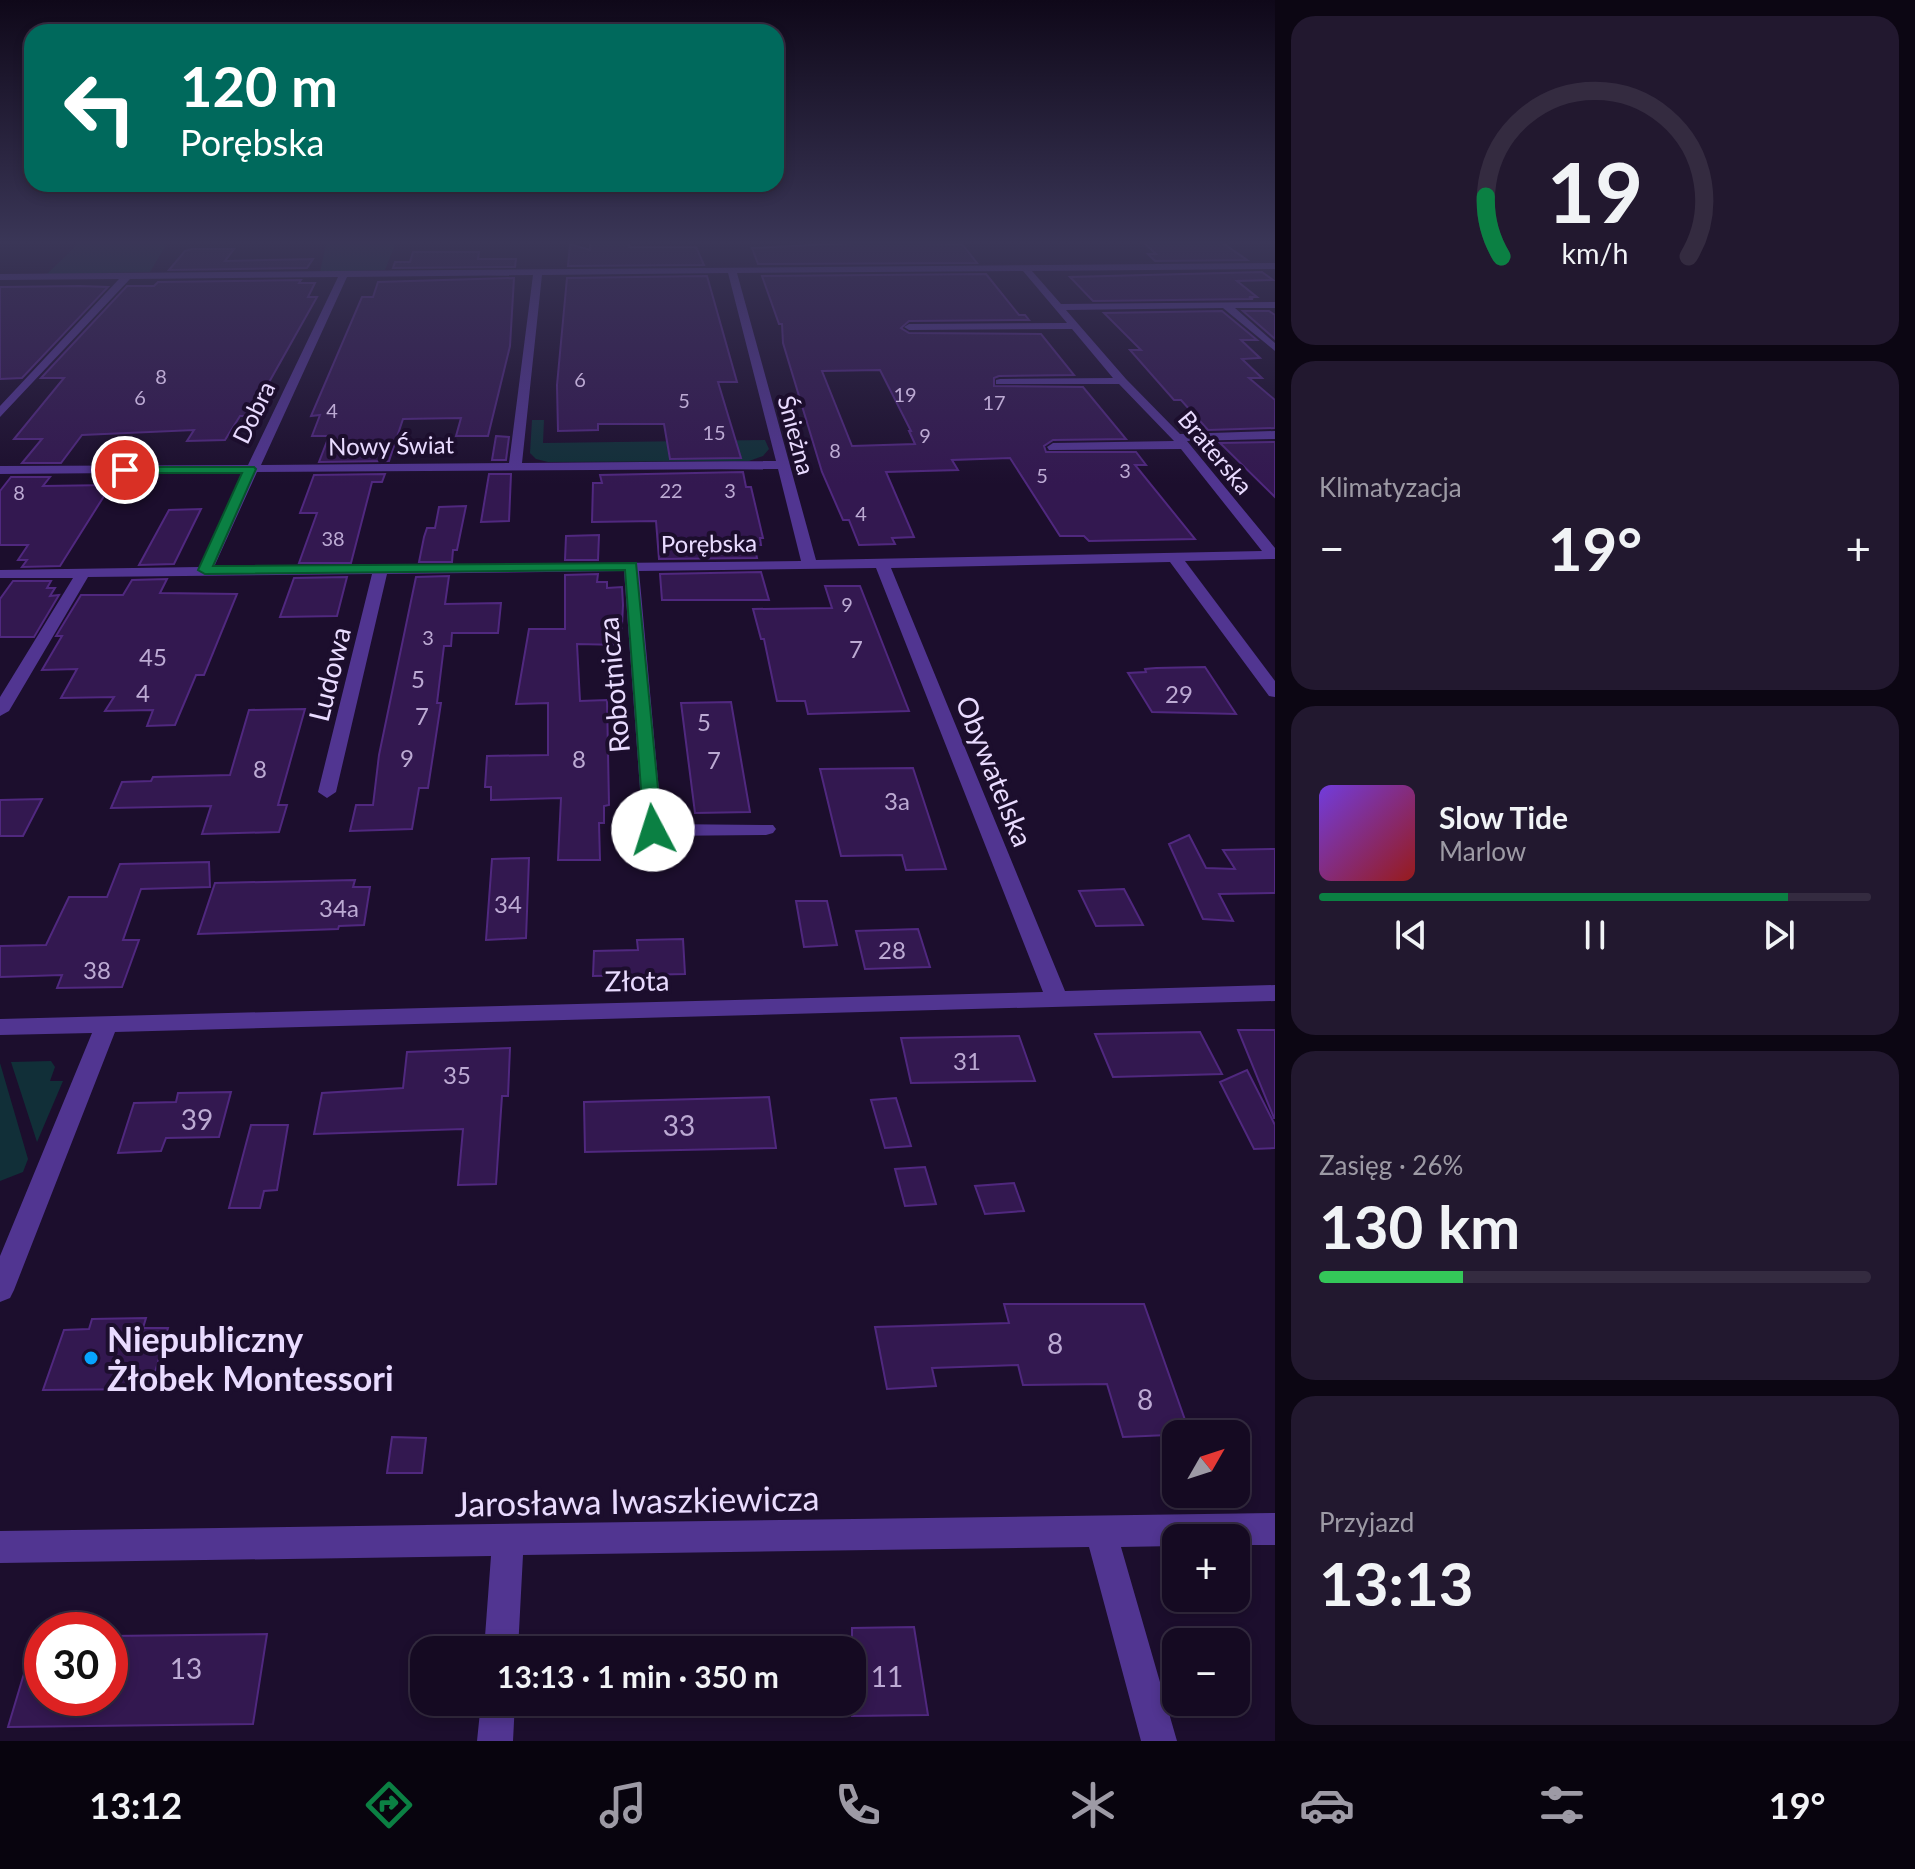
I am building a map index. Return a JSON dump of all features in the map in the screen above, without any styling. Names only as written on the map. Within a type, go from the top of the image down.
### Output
[{"type":"street","points":[[0,413],[85,321]]},
{"type":"street","name":"Dobra","points":[[205,570],[321,321]]},
{"type":"street","points":[[515,465],[532,321]]},
{"type":"street","name":"Śnieżna","points":[[745,321],[809,563]]},
{"type":"street","name":"Braterska","points":[[1072,321],[1122,381],[1180,441],[1274,555]]},
{"type":"street","points":[[1244,321],[1275,348]]},
{"type":"street","points":[[909,327],[1076,326]]},
{"type":"street","points":[[1000,382],[1122,381]]},
{"type":"street","points":[[1053,447],[1275,435]]},
{"type":"street","name":"Nowy Świat","points":[[0,470],[782,465]]},
{"type":"street","name":"Porębska","points":[[0,574],[882,564],[1274,555]]},
{"type":"street","points":[[1175,558],[1275,692]]},
{"type":"street","name":"Obywatelska","points":[[882,564],[1057,999]]},
{"type":"street","name":"Robotnicza","points":[[631,566],[653,830],[766,829]]},
{"type":"street","name":"Ludowa","points":[[327,792],[381,569]]},
{"type":"street","points":[[0,711],[84,572]]},
{"type":"street","name":"Złota","points":[[0,1027],[1275,993]]},
{"type":"street","points":[[0,1290],[106,1025]]},
{"type":"street","name":"Jarosława Iwaszkiewicza","points":[[0,1547],[1275,1529]]},
{"type":"street","points":[[1101,1532],[1159,1741]]},
{"type":"street","points":[[502,1636],[508,1540]]},
{"type":"street","points":[[495,1741],[497,1716]]},
{"type":"shaded area","points":[[532,420],[544,420],[543,443],[765,440],[769,449],[763,456],[749,461],[548,462],[536,459],[530,453]]},
{"type":"shaded area","points":[[51,1061],[55,1067],[50,1081],[63,1081],[37,1142],[11,1062]]},
{"type":"shaded area","points":[[0,1063],[28,1159],[23,1172],[0,1181]]},
{"type":"building","points":[[0,321],[76,321],[22,378],[0,379]]},
{"type":"building","points":[[94,321],[303,321],[250,416],[240,416],[225,440],[187,441],[194,430],[82,435],[61,463],[22,463],[42,439],[14,439],[64,378],[41,378]]},
{"type":"building","points":[[352,321],[511,321],[510,346],[488,436],[456,436],[461,418],[403,419],[389,461],[319,462],[329,436],[312,436],[320,415],[311,416]]},
{"type":"building","points":[[563,321],[720,321],[737,382],[718,382],[741,458],[670,459],[664,424],[598,424],[598,430],[558,431],[557,385]]},
{"type":"building","points":[[778,321],[909,321],[901,328],[909,333],[1041,334],[1074,375],[999,376],[994,378],[994,386],[1083,387],[1126,439],[1053,440],[1044,446],[1046,452],[1136,452],[1146,465],[1135,465],[1195,539],[1089,541],[1084,536],[1060,536],[1010,458],[952,460],[958,470],[886,472],[914,537],[892,538],[895,544],[859,545],[849,520],[843,520],[822,472],[783,343],[782,324]],"holes":[[[880,370],[915,444],[852,446],[822,371]]]},
{"type":"building","points":[[1112,321],[1234,321],[1257,340],[1241,340],[1260,358],[1242,359],[1262,378],[1249,378],[1275,400],[1275,428],[1208,430],[1181,400],[1174,400],[1130,350],[1141,350]]},
{"type":"building","points":[[1255,321],[1275,321],[1275,339]]},
{"type":"building","points":[[496,436],[509,437],[506,460],[492,460]]},
{"type":"building","points":[[1275,442],[1275,497],[1220,443]]},
{"type":"building","points":[[743,472],[746,487],[751,487],[763,538],[760,538],[761,545],[754,545],[757,558],[659,559],[656,521],[592,522],[593,483],[602,483],[600,475]]},
{"type":"building","points":[[385,474],[382,482],[372,482],[351,563],[299,563],[317,513],[300,513],[314,475]]},
{"type":"building","points":[[489,474],[511,474],[509,521],[481,522]]},
{"type":"building","points":[[11,477],[50,477],[43,486],[111,485],[60,566],[22,567],[27,560],[18,560],[28,545],[0,545],[0,491]]},
{"type":"building","points":[[466,506],[452,562],[419,562],[427,528],[435,528],[439,507]]},
{"type":"building","points":[[201,509],[174,564],[139,565],[169,510]]},
{"type":"building","points":[[599,535],[598,560],[565,560],[566,536]]},
{"type":"building","points":[[761,572],[769,600],[662,600],[660,574]]},
{"type":"building","points":[[598,574],[597,582],[607,582],[607,588],[622,587],[621,645],[577,644],[580,701],[607,700],[609,805],[604,806],[604,823],[599,823],[600,860],[558,860],[561,798],[491,800],[491,787],[485,787],[487,756],[548,755],[548,703],[516,704],[529,629],[565,629],[565,575]]},
{"type":"building","points":[[449,576],[445,604],[501,603],[498,633],[452,633],[451,646],[444,646],[437,703],[441,703],[428,788],[419,788],[412,829],[350,831],[356,805],[373,805],[379,755],[416,577]]},
{"type":"building","points":[[347,577],[337,616],[280,617],[294,578]]},
{"type":"building","points":[[167,579],[160,593],[237,594],[204,675],[196,675],[175,725],[147,726],[153,710],[105,711],[114,697],[61,698],[77,669],[42,670],[62,636],[56,636],[81,595],[123,595],[132,580]]},
{"type":"building","points":[[13,581],[51,581],[47,588],[55,588],[50,596],[59,595],[34,637],[0,637],[0,599]]},
{"type":"building","points":[[825,586],[860,586],[909,711],[808,714],[805,701],[777,701],[764,639],[761,639],[753,609],[832,608]]},
{"type":"building","points":[[1205,667],[1236,714],[1152,712],[1128,673],[1156,668]]},
{"type":"building","points":[[731,702],[750,812],[695,813],[681,703]]},
{"type":"building","points":[[305,709],[278,805],[287,805],[279,832],[202,834],[211,806],[111,808],[122,782],[151,781],[153,777],[230,775],[249,710]]},
{"type":"building","points":[[913,768],[946,869],[906,870],[902,855],[841,856],[820,769]]},
{"type":"building","points":[[42,799],[23,836],[0,836],[0,800]]},
{"type":"building","points":[[1189,835],[1206,868],[1235,869],[1223,850],[1275,849],[1275,893],[1219,894],[1233,921],[1203,919],[1169,844]]},
{"type":"building","points":[[529,858],[526,938],[486,940],[492,859]]},
{"type":"building","points":[[209,862],[210,887],[141,889],[123,940],[139,940],[122,987],[57,988],[62,975],[0,977],[0,946],[46,945],[69,897],[107,897],[120,864]]},
{"type":"building","points":[[355,880],[353,887],[370,887],[364,925],[339,926],[338,929],[198,934],[215,883]]},
{"type":"building","points":[[1124,889],[1143,925],[1096,926],[1079,891]]},
{"type":"building","points":[[796,901],[827,901],[837,945],[804,947]]},
{"type":"building","points":[[918,929],[930,967],[865,969],[856,931]]},
{"type":"building","points":[[683,939],[685,974],[593,976],[594,951],[638,950],[637,940]]},
{"type":"building","points":[[1238,1030],[1275,1030],[1275,1118],[1274,1118]]},
{"type":"building","points":[[1200,1032],[1222,1074],[1113,1077],[1095,1034]]},
{"type":"building","points":[[1019,1036],[1035,1081],[911,1083],[901,1038]]},
{"type":"building","points":[[510,1048],[508,1096],[502,1096],[496,1184],[458,1185],[463,1129],[314,1134],[322,1093],[403,1088],[407,1052]]},
{"type":"building","points":[[1247,1070],[1275,1125],[1275,1148],[1254,1149],[1220,1082]]},
{"type":"building","points":[[231,1092],[219,1137],[166,1138],[161,1151],[118,1153],[134,1103],[176,1102],[178,1093]]},
{"type":"building","points":[[769,1097],[776,1148],[585,1152],[584,1102]]},
{"type":"building","points":[[896,1098],[911,1146],[885,1148],[871,1100]]},
{"type":"building","points":[[251,1125],[288,1125],[277,1190],[264,1191],[260,1208],[229,1208]]},
{"type":"building","points":[[925,1167],[936,1204],[905,1206],[895,1169]]},
{"type":"building","points":[[1014,1183],[1024,1211],[985,1214],[975,1186]]},
{"type":"building","points":[[1004,1304],[1144,1304],[1185,1420],[1162,1420],[1162,1435],[1123,1437],[1107,1384],[1023,1385],[1018,1365],[932,1368],[936,1386],[887,1389],[875,1327],[1009,1323]]},
{"type":"building","points":[[146,1318],[143,1328],[168,1328],[150,1389],[43,1390],[64,1330],[89,1329],[92,1319]]},
{"type":"building","points":[[392,1437],[426,1438],[422,1473],[387,1473]]},
{"type":"building","points":[[914,1627],[928,1715],[866,1716],[866,1636],[852,1636],[852,1628]]},
{"type":"building","points":[[267,1634],[253,1724],[8,1727],[24,1674],[24,1716],[128,1716],[128,1636]]},
{"type":"place","name":"Niepubliczny Żłobek Montessori","points":[[91,1358]]},
{"type":"route","points":[[125,470],[250,469],[205,570],[631,566],[653,830]]}]
